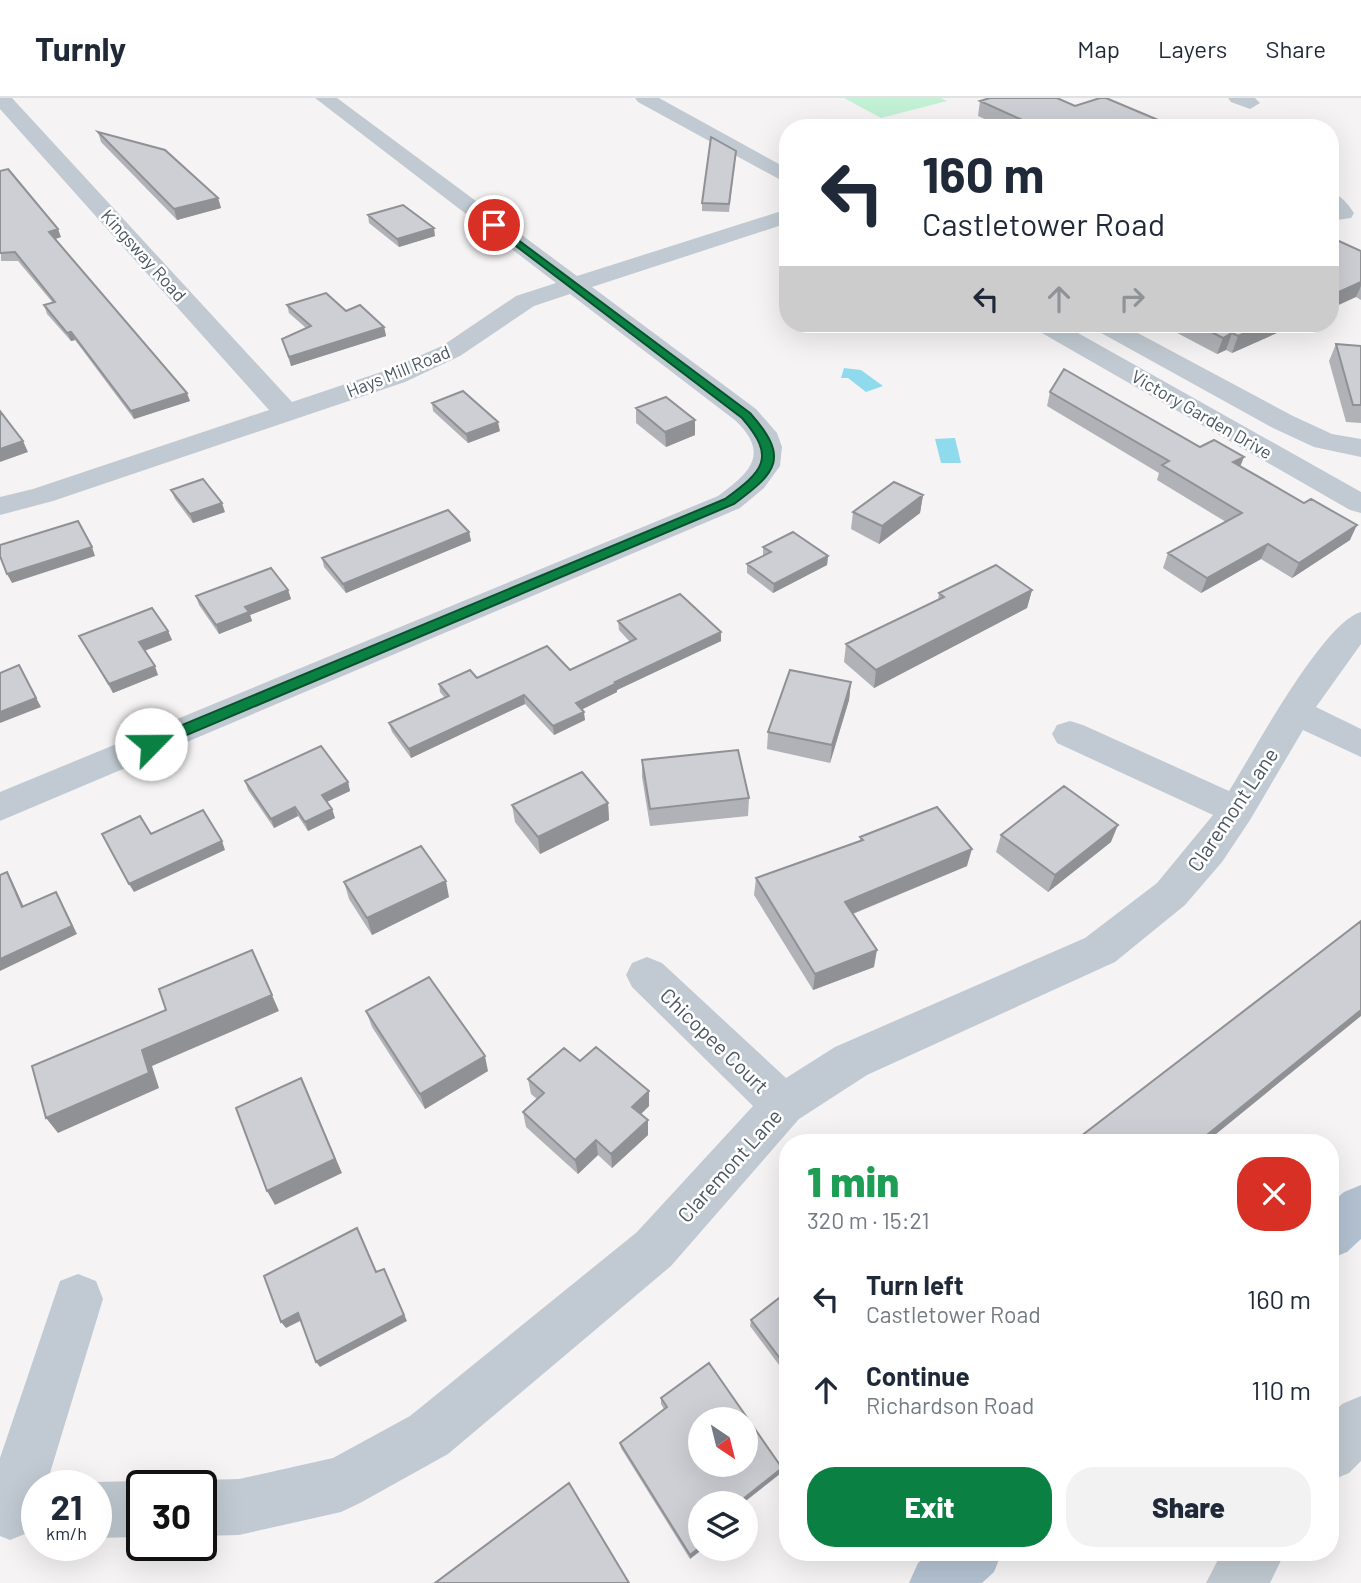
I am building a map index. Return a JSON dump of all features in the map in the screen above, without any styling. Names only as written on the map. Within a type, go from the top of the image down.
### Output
[{"type":"main road","points":[[1339,1228],[1361,1208]]},
{"type":"main road","points":[[939,1583],[964,1561]]},
{"type":"street","name":"Kingsway Road","points":[[1,98],[286,413]]},
{"type":"street","points":[[0,807],[729,502],[759,480],[769,458],[764,436],[746,415],[325,98]]},
{"type":"street","points":[[645,98],[779,173]]},
{"type":"street","name":"Hays Mill Road","points":[[0,506],[43,495],[396,376],[451,351],[525,301],[779,219]]},
{"type":"street","name":"Victory Garden Drive","points":[[1060,333],[1361,505]]},
{"type":"street","points":[[1120,333],[1283,422],[1324,441],[1361,448]]},
{"type":"street","name":"Claremont Lane","points":[[217,1508],[239,1507],[341,1485],[429,1435],[654,1249],[783,1105],[851,1061],[1100,950],[1171,894],[1208,851],[1237,810],[1331,658],[1361,623]]},
{"type":"street","points":[[1296,712],[1361,744]]},
{"type":"street","points":[[1070,734],[1237,810]]},
{"type":"street","name":"Chicopee Court","points":[[647,975],[783,1105]]},
{"type":"street","points":[[16,1512],[78,1299]]},
{"type":"street","points":[[1339,1445],[1361,1423]]},
{"type":"street","points":[[1235,1583],[1251,1561]]},
{"type":"green space","points":[[844,98],[941,98],[947,101],[881,118]]},
{"type":"water","points":[[844,368],[861,370],[883,386],[866,392],[848,378],[841,378]]},
{"type":"water","points":[[955,438],[961,463],[941,463],[935,439]]},
{"type":"building","points":[[990,98],[1057,98],[1075,106],[1106,98],[1156,119],[1020,119],[980,101]]},
{"type":"building","points":[[98,132],[165,150],[218,198],[174,209]]},
{"type":"building","points":[[711,137],[736,151],[729,204],[702,203]]},
{"type":"building","points":[[8,169],[58,229],[49,232],[187,393],[131,411],[71,332],[67,333],[44,305],[55,302],[15,252],[0,253],[0,171]]},
{"type":"building","points":[[403,205],[434,228],[397,239],[368,215]]},
{"type":"building","points":[[1339,241],[1361,251],[1361,282],[1339,292]]},
{"type":"building","points":[[326,293],[346,311],[360,305],[384,327],[289,357],[282,339],[311,326],[287,305]]},
{"type":"building","points":[[1213,333],[1232,333],[1223,338]]},
{"type":"building","points":[[1336,344],[1361,346],[1361,405],[1353,405]]},
{"type":"building","points":[[1064,369],[1200,447],[1214,440],[1244,457],[1233,462],[1304,503],[1311,499],[1357,525],[1299,563],[1268,544],[1207,578],[1168,553],[1242,513],[1162,465],[1169,461],[1050,392]]},
{"type":"building","points":[[463,391],[498,422],[466,434],[432,403]]},
{"type":"building","points":[[666,397],[695,420],[665,432],[636,408]]},
{"type":"building","points":[[0,411],[23,441],[0,449]]},
{"type":"building","points":[[203,479],[222,503],[190,514],[171,490]]},
{"type":"building","points":[[894,482],[923,495],[882,526],[853,512]]},
{"type":"building","points":[[448,510],[469,532],[343,584],[322,558]]},
{"type":"building","points":[[78,521],[92,547],[7,574],[0,556],[0,545]]},
{"type":"building","points":[[793,532],[828,556],[774,584],[747,564],[771,552],[763,547]]},
{"type":"building","points":[[996,565],[1032,590],[876,670],[846,644],[944,597],[939,593]]},
{"type":"building","points":[[271,568],[288,590],[245,607],[249,612],[216,625],[196,596]]},
{"type":"building","points":[[680,594],[721,632],[576,703],[584,712],[553,726],[524,695],[409,749],[389,723],[449,696],[439,684],[470,670],[477,678],[547,646],[570,670],[636,639],[618,621]]},
{"type":"building","points":[[152,608],[168,631],[139,642],[155,666],[109,684],[79,636]]},
{"type":"building","points":[[19,665],[36,698],[0,712],[0,673]]},
{"type":"building","points":[[790,670],[851,682],[832,745],[768,732]]},
{"type":"building","points":[[321,746],[348,782],[322,795],[332,809],[305,822],[295,807],[271,819],[245,781]]},
{"type":"building","points":[[738,750],[749,798],[650,809],[642,760]]},
{"type":"building","points":[[582,772],[608,803],[538,837],[512,805]]},
{"type":"building","points":[[1064,786],[1118,825],[1055,875],[1001,835]]},
{"type":"building","points":[[937,807],[972,849],[845,902],[877,950],[815,974],[756,878],[863,840],[860,837]]},
{"type":"building","points":[[203,810],[222,841],[129,884],[102,834],[140,816],[151,834]]},
{"type":"building","points":[[421,846],[446,881],[367,918],[344,882]]},
{"type":"building","points":[[7,872],[22,907],[56,892],[72,926],[0,959],[0,875]]},
{"type":"building","points":[[1361,921],[1361,1010],[1208,1134],[1084,1134]]},
{"type":"building","points":[[252,950],[272,995],[142,1050],[149,1073],[46,1118],[32,1066],[166,1010],[159,989]]},
{"type":"building","points":[[429,977],[485,1056],[420,1094],[366,1011]]},
{"type":"building","points":[[596,1047],[649,1091],[632,1107],[648,1120],[611,1154],[596,1140],[575,1160],[523,1112],[544,1093],[528,1079],[564,1048],[580,1061]]},
{"type":"building","points":[[301,1078],[335,1159],[267,1191],[236,1108]]},
{"type":"building","points":[[357,1228],[376,1272],[384,1269],[404,1315],[316,1362],[298,1313],[281,1322],[264,1276]]},
{"type":"building","points":[[779,1298],[779,1357],[751,1320]]},
{"type":"building","points":[[709,1363],[740,1407],[688,1407],[688,1477],[758,1477],[758,1433],[779,1464],[779,1470],[753,1491],[688,1491],[688,1552],[620,1443],[667,1407],[661,1398]]},
{"type":"building","points":[[569,1483],[629,1583],[435,1583]]},
{"type":"route","points":[[151,744],[729,502],[759,480],[769,458],[764,436],[746,415],[494,225]]}]
